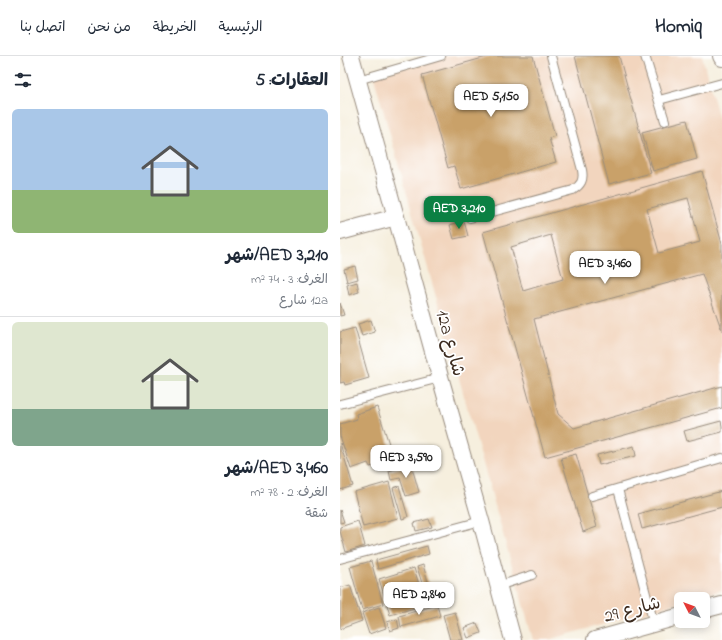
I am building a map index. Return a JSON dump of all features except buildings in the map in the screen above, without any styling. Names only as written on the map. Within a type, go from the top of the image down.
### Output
[{"type":"street","name":"12a شارع","points":[[351,56],[513,640]]},
{"type":"street","points":[[340,232],[396,217]]},
{"type":"street","points":[[710,608],[722,605]]},
{"type":"street","name":"شارع 29","points":[[594,640],[674,618]]},
{"type":"lane","points":[[358,80],[442,56]]},
{"type":"lane","points":[[470,218],[573,190],[582,182],[582,170],[551,56]]},
{"type":"lane","points":[[645,56],[665,121]]},
{"type":"lane","points":[[659,100],[722,83]]},
{"type":"lane","points":[[340,404],[440,378]]},
{"type":"lane","points":[[592,496],[722,458]]},
{"type":"lane","points":[[618,489],[654,624]]},
{"type":"lane","points":[[340,559],[481,521]]},
{"type":"lane","points":[[498,586],[532,575]]},
{"type":"shaded area","points":[[430,56],[702,56],[722,130],[722,590],[710,593],[710,592],[674,592],[674,604],[548,640],[533,640],[373,74]]}]
